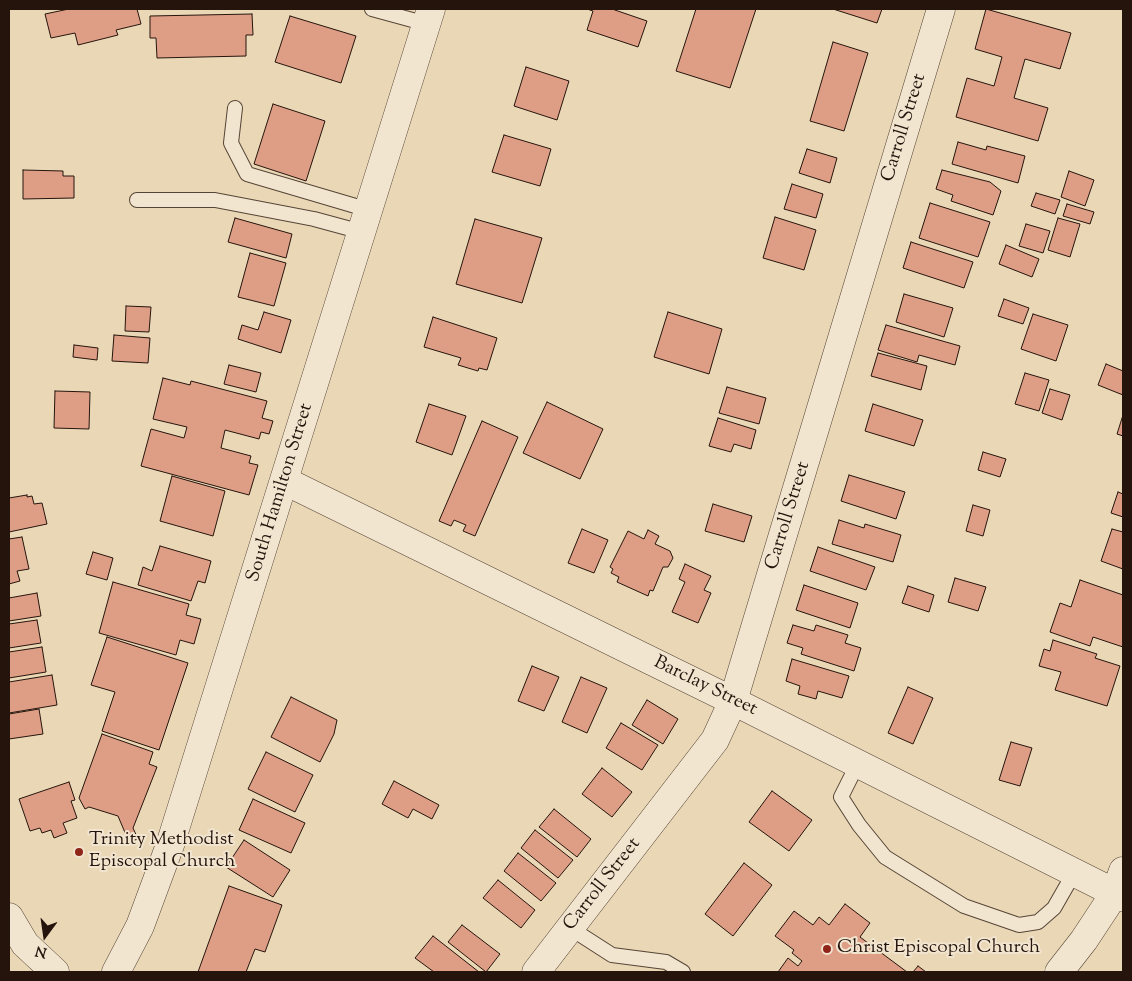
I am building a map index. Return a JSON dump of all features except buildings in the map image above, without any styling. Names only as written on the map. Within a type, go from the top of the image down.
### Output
[{"type":"street","name":"Carroll Street","points":[[536,972],[715,740],[733,701],[941,9]]},
{"type":"street","name":"South Hamilton Street","points":[[116,972],[140,926],[170,845],[429,16]]},
{"type":"street","name":"Barclay Street","points":[[285,481],[733,701],[1074,873],[1120,887]]},
{"type":"street","points":[[1059,972],[1084,940],[1120,887]]},
{"type":"street","points":[[9,917],[25,944],[55,972]]},
{"type":"lane","points":[[372,9],[429,16]]},
{"type":"lane","points":[[235,108],[231,143],[247,174],[366,221]]},
{"type":"lane","points":[[137,200],[215,200],[314,219],[366,221]]},
{"type":"lane","points":[[857,765],[840,797],[859,825],[885,857],[964,906],[1019,925],[1038,922],[1054,908],[1074,873]]},
{"type":"lane","points":[[570,928],[612,955],[666,962],[683,972]]},
{"type":"place","name":"Trinity Methodist Episcopal Church","points":[[79,852]]},
{"type":"place","name":"Christ Episcopal Church","points":[[827,949]]}]
